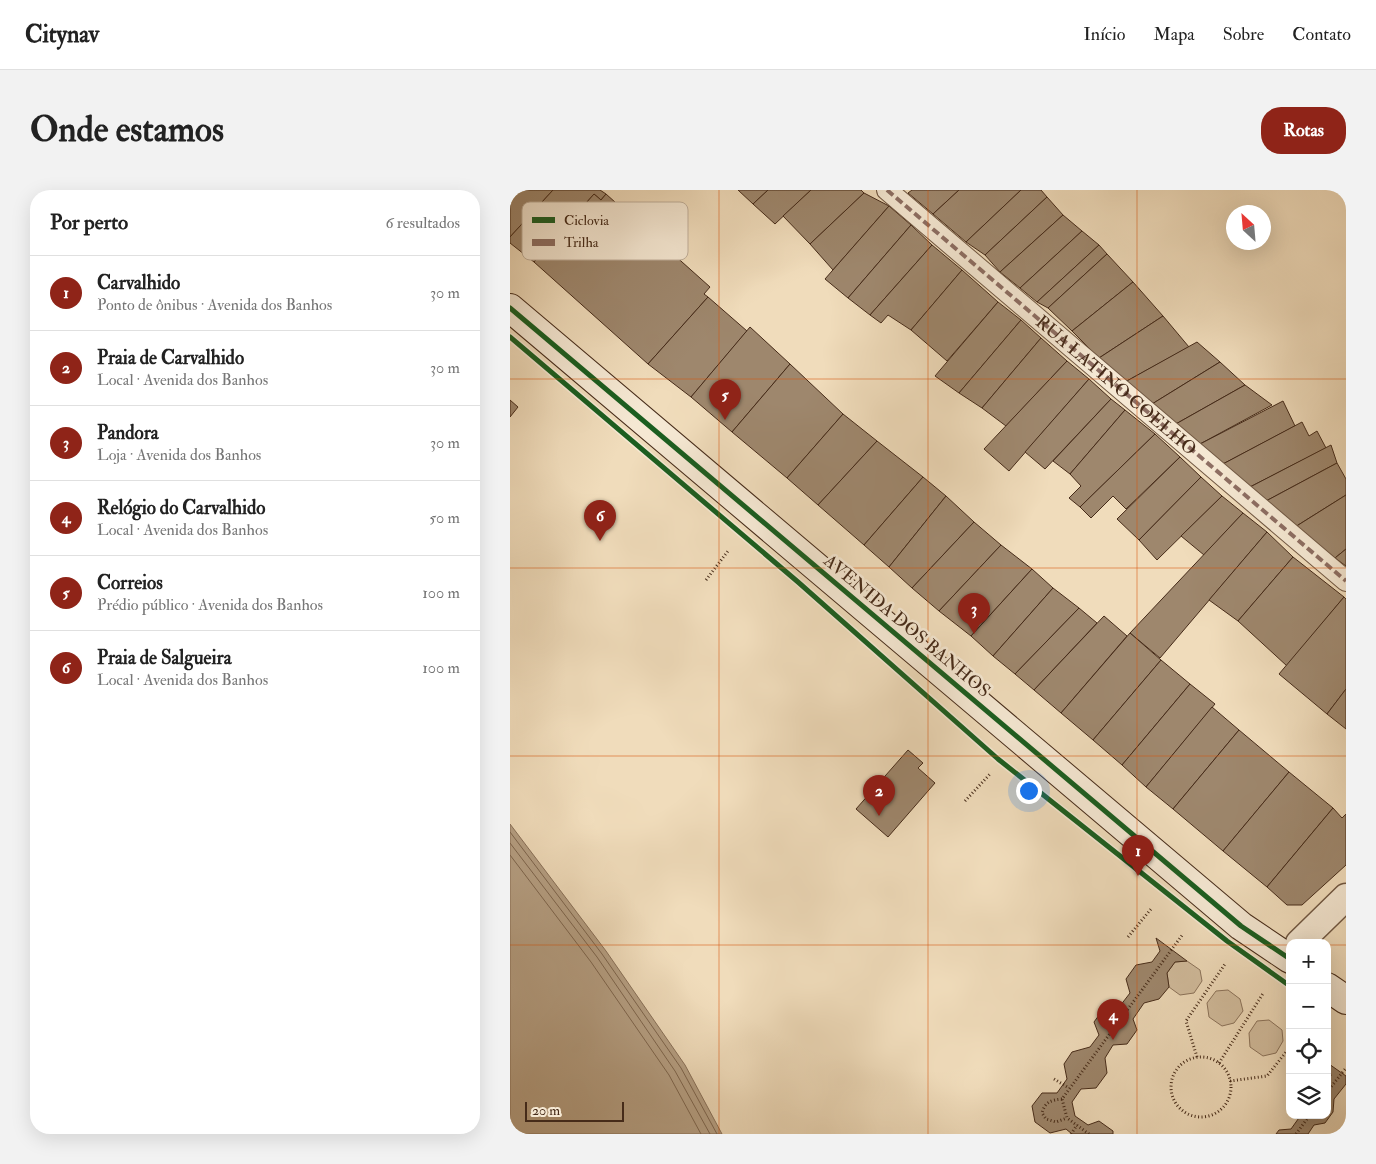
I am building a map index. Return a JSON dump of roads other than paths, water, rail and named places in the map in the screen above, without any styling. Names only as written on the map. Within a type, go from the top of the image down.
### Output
[{"type":"main road","name":"AVENIDA DOS BANHOS","points":[[510,308],[1241,926],[1286,950]]},
{"type":"main road","points":[[1331,990],[1346,1000]]},
{"type":"street","name":"RUA LATINO COELHO","points":[[887,190],[1346,581]]},
{"type":"street","points":[[1305,939],[1346,897]]},
{"type":"water","points":[[510,824],[606,951],[685,1065],[722,1134],[510,1134]]},
{"type":"place","name":"Correios","points":[[725,420]]},
{"type":"place","name":"Praia de Salgueira","points":[[600,541]]},
{"type":"place","name":"Pandora","points":[[974,634]]},
{"type":"place","name":"Praia de Carvalhido","points":[[879,816]]},
{"type":"place","name":"Carvalhido","points":[[1138,876]]},
{"type":"place","name":"Relógio do Carvalhido","points":[[1113,1040]]}]
